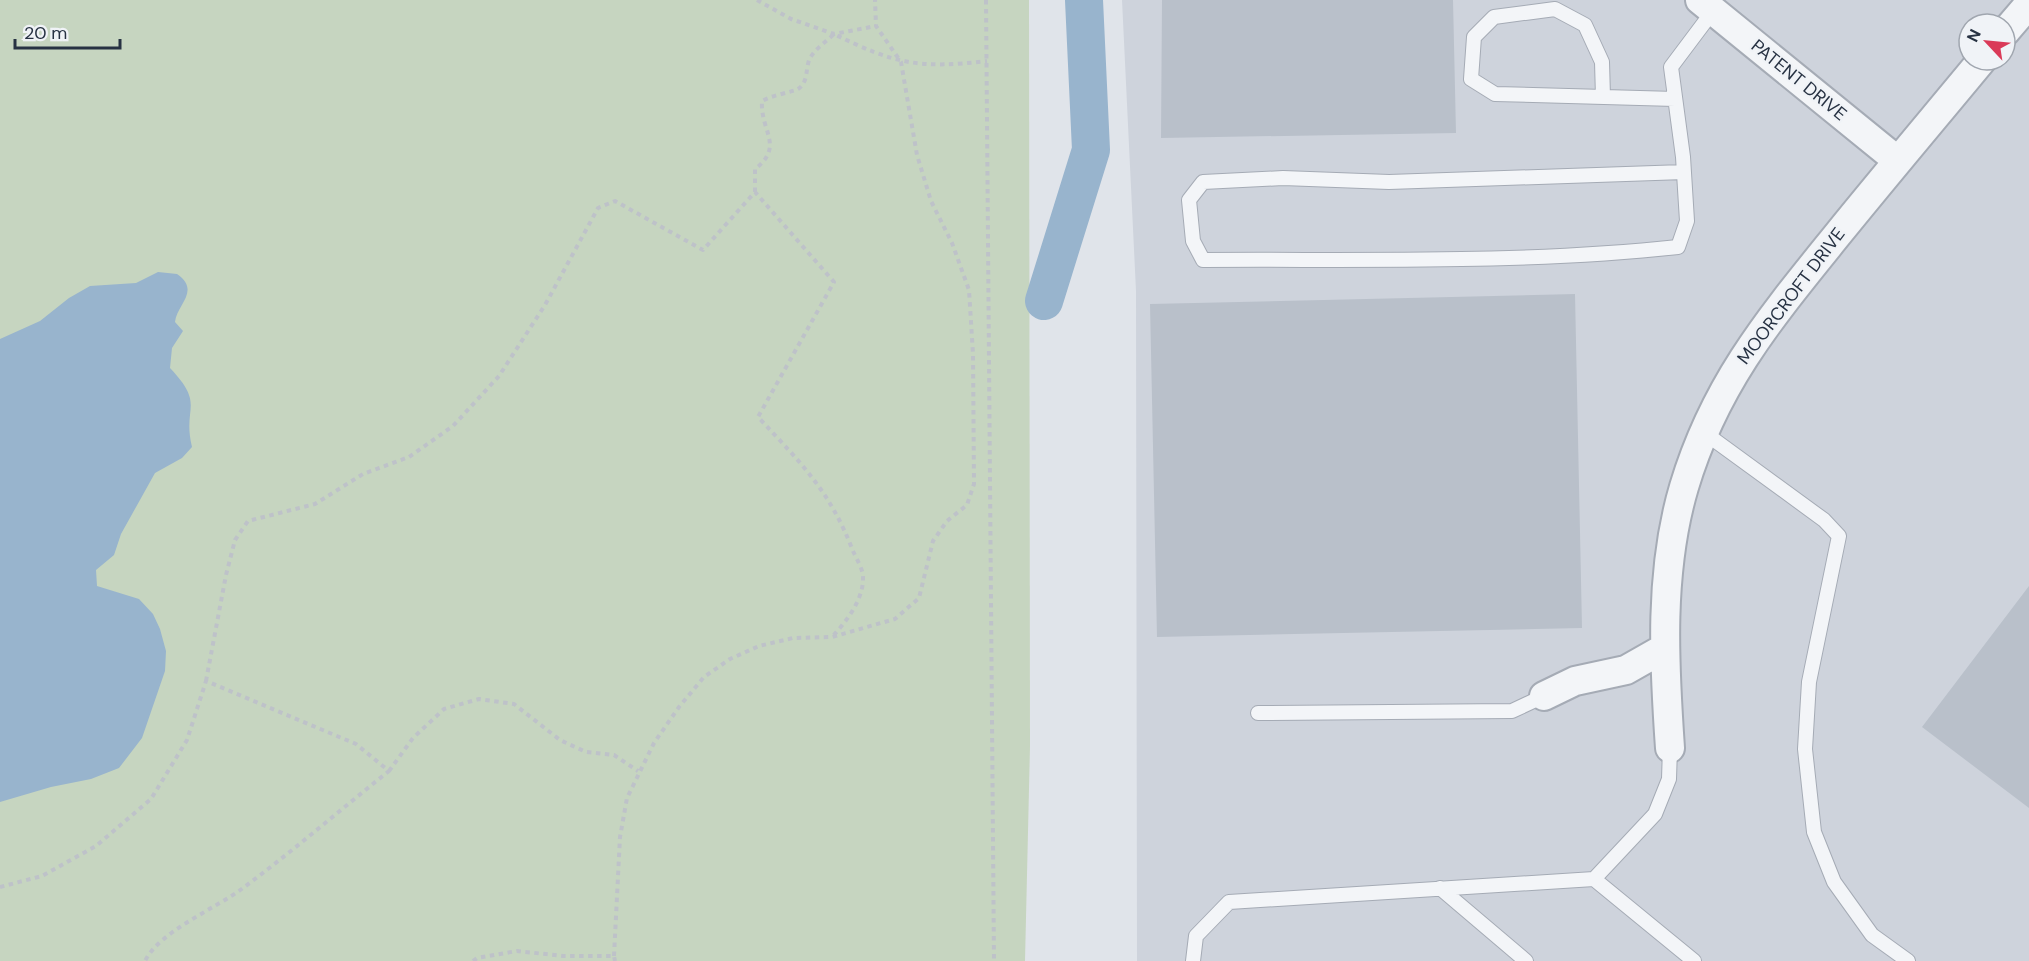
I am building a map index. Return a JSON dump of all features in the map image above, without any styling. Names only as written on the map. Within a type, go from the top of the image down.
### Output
[{"type":"street","points":[[2017,18],[2029,4]]},
{"type":"street","name":"PATENT DRIVE","points":[[1706,5],[1898,161]]},
{"type":"street","name":"MOORCROFT DRIVE","points":[[1670,748],[1664,649],[1676,527],[1683,490],[1702,431],[1720,396],[1764,326],[1972,72]]},
{"type":"street","points":[[1544,696],[1575,681],[1626,670],[1664,649]]},
{"type":"lane","points":[[1684,172],[1389,182],[1283,178],[1203,182],[1189,200],[1192,241],[1203,261],[1397,260],[1608,255],[1678,247],[1687,221],[1684,172],[1671,67],[1706,5]]},
{"type":"lane","points":[[1604,97],[1602,62],[1585,25],[1555,9],[1494,17],[1474,37],[1471,79],[1494,94],[1675,99]]},
{"type":"lane","points":[[1702,431],[1824,520],[1839,536],[1809,682],[1805,749],[1814,832],[1834,882],[1872,935],[1908,961]]},
{"type":"lane","points":[[1258,713],[1512,711],[1544,696]]},
{"type":"lane","points":[[1594,879],[1655,814],[1669,779],[1670,748]]},
{"type":"lane","points":[[1193,961],[1196,936],[1229,903],[1594,879],[1694,961]]},
{"type":"lane","points":[[1440,888],[1526,961]]},
{"type":"path","points":[[758,0],[791,19],[901,62],[941,66],[987,61]]},
{"type":"path","points":[[473,961],[477,958],[517,951],[614,958],[620,837],[627,798],[638,771],[679,707],[704,677],[730,659],[759,646],[793,638],[832,637],[895,619],[919,598],[933,541],[947,521],[967,505],[974,484],[973,354],[969,290],[952,243],[931,201],[920,164],[901,62],[876,26],[875,0]]},
{"type":"path","points":[[987,0],[994,961]]},
{"type":"path","points":[[0,887],[42,876],[96,846],[151,799],[187,740],[206,681],[235,540],[248,521],[315,504],[363,474],[409,457],[453,426],[499,376],[545,305],[598,208],[615,201],[703,250],[754,192],[755,169],[765,161],[770,151],[770,136],[761,117],[762,101],[777,93],[797,90],[805,82],[812,56],[834,34],[876,26]]},
{"type":"path","points":[[754,192],[834,282],[758,417],[811,474],[834,507],[863,576],[859,593],[847,621],[832,637]]},
{"type":"path","points":[[206,681],[356,744],[389,771]]},
{"type":"path","points":[[145,961],[149,952],[168,937],[242,889],[389,771],[412,738],[444,709],[479,699],[514,704],[560,740],[586,752],[614,755],[638,771]]},
{"type":"shaded area","points":[[1122,0],[2029,0],[2029,961],[1137,961],[1136,291]]},
{"type":"green space","points":[[0,0],[1029,0],[1030,746],[1025,961],[0,961]]},
{"type":"water","points":[[158,272],[177,274],[187,286],[186,298],[175,322],[183,331],[172,348],[170,368],[181,381],[190,399],[189,423],[192,447],[182,458],[155,473],[121,534],[114,555],[96,570],[97,586],[139,599],[153,614],[166,651],[165,671],[142,738],[119,768],[91,779],[51,787],[0,802],[0,339],[40,321],[69,298],[90,286],[136,283]]},
{"type":"building","points":[[1162,0],[1453,0],[1456,133],[1161,138]]},
{"type":"building","points":[[1575,294],[1582,628],[1157,637],[1150,304]]},
{"type":"building","points":[[2029,586],[2029,808],[1922,727]]},
{"type":"waterway","points":[[1044,301],[1091,150],[1084,0]]}]
